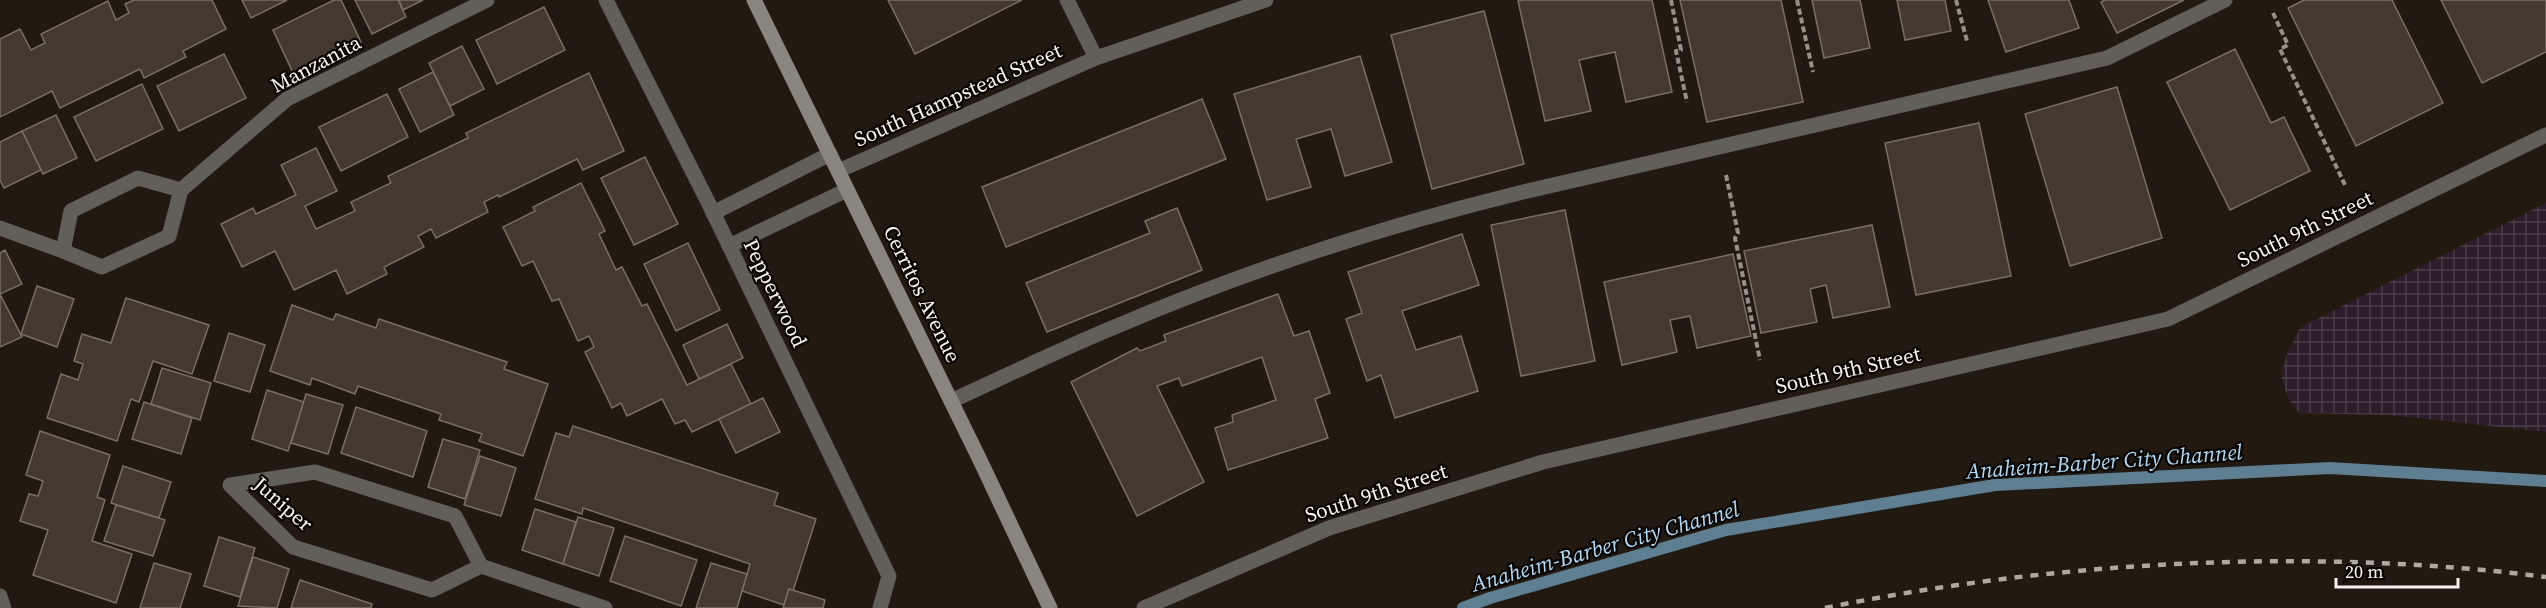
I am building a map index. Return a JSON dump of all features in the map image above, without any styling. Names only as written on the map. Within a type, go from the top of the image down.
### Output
[{"type":"street","name":"Manzanita","points":[[181,190],[287,99],[487,0]]},
{"type":"street","name":"Pepperwood","points":[[606,0],[713,213],[889,576],[880,608]]},
{"type":"street","name":"Cerritos Avenue","points":[[754,0],[1050,608]]},
{"type":"street","points":[[1067,0],[1096,58]]},
{"type":"street","name":"South Hampstead Street","points":[[838,171],[1096,58],[1266,0]]},
{"type":"street","points":[[951,401],[1116,326],[1308,253],[1440,212],[2107,58],[2225,0]]},
{"type":"street","name":"South 9th Street","points":[[1144,608],[1329,528],[1543,462],[2168,319],[2546,135]]},
{"type":"street","name":"South Hampstead Street","points":[[713,213],[830,154]]},
{"type":"street","points":[[0,228],[63,250],[102,267],[169,236],[181,190],[138,178],[71,212],[63,250]]},
{"type":"street","points":[[729,246],[847,190]]},
{"type":"street","name":"Juniper","points":[[315,472],[455,516],[481,566],[432,590],[293,546],[230,485],[315,472]]},
{"type":"street","points":[[481,566],[605,608]]},
{"type":"street","points":[[0,596],[4,608]]},
{"type":"path","points":[[1671,0],[1681,50],[1676,51],[1687,102]]},
{"type":"path","points":[[1797,0],[1813,72]]},
{"type":"path","points":[[1956,0],[1967,41]]},
{"type":"path","points":[[2273,13],[2288,45],[2280,49],[2346,187]]},
{"type":"path","points":[[1726,175],[1738,233],[1735,238],[1760,360]]},
{"type":"shaded area","points":[[2546,203],[2546,432],[2389,415],[2299,413],[2288,398],[2281,376],[2288,351],[2301,327]]},
{"type":"building","points":[[134,0],[212,0],[226,29],[183,51],[186,57],[144,78],[140,69],[60,108],[52,91],[0,117],[0,39],[20,29],[31,50],[45,43],[41,34],[108,1],[116,20],[129,13],[125,4]]},
{"type":"building","points":[[242,0],[287,0],[251,18]]},
{"type":"building","points":[[334,0],[341,0],[361,42],[294,75],[273,30]]},
{"type":"building","points":[[355,0],[398,0],[406,17],[372,34]]},
{"type":"building","points":[[399,0],[423,0],[403,10]]},
{"type":"building","points":[[888,0],[1022,0],[915,54]]},
{"type":"building","points":[[1652,0],[1672,92],[1626,102],[1615,52],[1579,60],[1591,111],[1545,121],[1518,1]]},
{"type":"building","points":[[1680,0],[1781,0],[1803,102],[1707,122]]},
{"type":"building","points":[[1812,0],[1860,0],[1870,48],[1824,58]]},
{"type":"building","points":[[1897,0],[1945,0],[1951,31],[1905,40]]},
{"type":"building","points":[[1988,0],[2069,0],[2079,28],[2006,52]]},
{"type":"building","points":[[2105,0],[2184,0],[2117,33],[2101,2]]},
{"type":"building","points":[[2304,0],[2392,0],[2443,103],[2356,146],[2288,8]]},
{"type":"building","points":[[2441,0],[2546,0],[2546,52],[2482,83]]},
{"type":"building","points":[[544,7],[565,50],[497,84],[476,40]]},
{"type":"building","points":[[1484,11],[1524,164],[1432,189],[1391,35]]},
{"type":"building","points":[[462,46],[484,89],[450,106],[429,63]]},
{"type":"building","points":[[2235,49],[2271,123],[2284,117],[2310,171],[2230,210],[2167,82]]},
{"type":"building","points":[[224,54],[246,98],[179,131],[157,86]]},
{"type":"building","points":[[1360,56],[1392,162],[1345,176],[1331,129],[1296,139],[1311,187],[1267,200],[1234,94]]},
{"type":"building","points":[[433,72],[454,115],[420,132],[399,89]]},
{"type":"building","points":[[589,73],[624,151],[583,170],[577,159],[499,197],[498,195],[484,202],[488,212],[436,238],[431,229],[418,236],[424,247],[384,267],[387,274],[347,294],[336,270],[294,290],[275,251],[242,267],[221,224],[253,208],[256,214],[296,195],[281,165],[316,148],[337,191],[305,206],[316,229],[355,211],[351,202],[391,183],[388,176],[468,138],[466,133]]},
{"type":"building","points":[[142,84],[163,129],[96,161],[74,117]]},
{"type":"building","points":[[2117,87],[2162,238],[2070,266],[2025,114]]},
{"type":"building","points":[[387,94],[408,137],[341,171],[319,127]]},
{"type":"building","points":[[1202,99],[1226,159],[1006,247],[982,187]]},
{"type":"building","points":[[56,115],[77,158],[43,174],[22,131]]},
{"type":"building","points":[[1979,123],[2011,276],[1916,295],[1885,143]]},
{"type":"building","points":[[22,131],[41,170],[4,188],[0,180],[0,142]]},
{"type":"building","points":[[645,157],[678,224],[634,245],[601,178]]},
{"type":"building","points":[[581,183],[605,231],[599,234],[616,270],[622,267],[642,306],[647,304],[687,385],[731,364],[751,404],[692,432],[685,420],[675,424],[662,399],[627,416],[621,403],[612,408],[585,352],[594,347],[589,336],[578,341],[559,299],[552,301],[533,261],[522,266],[503,227],[535,211],[533,207]]},
{"type":"building","points":[[1177,208],[1202,270],[1047,332],[1026,283],[1150,233],[1145,221]]},
{"type":"building","points":[[1565,210],[1595,361],[1521,376],[1491,225]]},
{"type":"building","points":[[1872,225],[1890,307],[1833,318],[1826,285],[1810,289],[1817,322],[1761,333],[1744,251]]},
{"type":"building","points":[[1462,234],[1479,285],[1402,311],[1416,350],[1461,336],[1478,391],[1395,418],[1381,375],[1367,381],[1346,319],[1362,313],[1348,272]]},
{"type":"building","points":[[688,243],[720,310],[676,331],[644,264]]},
{"type":"building","points":[[5,250],[22,284],[0,294],[0,253]]},
{"type":"building","points":[[1733,254],[1751,336],[1697,348],[1690,316],[1670,320],[1677,352],[1622,365],[1604,282]]},
{"type":"building","points":[[37,286],[74,299],[57,347],[21,334]]},
{"type":"building","points":[[0,294],[22,337],[0,347]]},
{"type":"building","points":[[1278,294],[1294,336],[1309,331],[1330,393],[1315,399],[1328,438],[1228,470],[1215,428],[1233,422],[1232,415],[1276,400],[1262,357],[1182,386],[1179,378],[1157,386],[1204,482],[1137,516],[1071,382],[1137,348],[1140,351],[1166,341],[1164,335]]},
{"type":"building","points":[[126,298],[209,325],[192,374],[153,361],[139,402],[131,399],[117,441],[47,418],[61,374],[78,380],[83,364],[74,361],[82,334],[111,343]]},
{"type":"building","points":[[292,305],[333,320],[336,314],[376,328],[379,319],[507,362],[504,369],[548,384],[523,456],[479,441],[482,434],[439,420],[441,414],[358,386],[355,394],[312,378],[310,385],[270,371]]},
{"type":"building","points":[[727,324],[743,358],[699,379],[683,345]]},
{"type":"building","points":[[229,333],[265,345],[250,392],[214,381]]},
{"type":"building","points":[[162,368],[211,383],[200,420],[151,404]]},
{"type":"building","points":[[267,390],[304,402],[288,451],[252,439]]},
{"type":"building","points":[[306,394],[343,405],[328,454],[291,443]]},
{"type":"building","points":[[763,398],[780,432],[736,453],[719,419]]},
{"type":"building","points":[[144,402],[192,418],[181,454],[132,439]]},
{"type":"building","points":[[356,407],[427,431],[413,477],[341,453]]},
{"type":"building","points":[[573,426],[778,493],[774,505],[816,519],[793,591],[789,589],[784,605],[742,591],[750,564],[583,508],[582,514],[535,499],[556,433],[569,437]]},
{"type":"building","points":[[40,431],[110,455],[97,497],[105,500],[92,541],[132,554],[116,603],[33,575],[48,530],[20,521],[29,494],[38,496],[43,481],[26,475]]},
{"type":"building","points":[[443,439],[480,450],[465,499],[428,487]]},
{"type":"building","points":[[480,456],[516,468],[501,516],[464,505]]},
{"type":"building","points":[[123,466],[171,482],[159,518],[111,503]]},
{"type":"building","points":[[116,505],[165,520],[153,556],[104,541]]},
{"type":"building","points":[[535,509],[576,522],[563,564],[522,550]]},
{"type":"building","points":[[578,517],[614,528],[599,576],[563,564]]},
{"type":"building","points":[[625,536],[697,560],[681,606],[610,581]]},
{"type":"building","points":[[219,537],[255,548],[240,597],[204,586]]},
{"type":"building","points":[[253,557],[289,569],[277,608],[238,606]]},
{"type":"building","points":[[154,563],[191,574],[180,608],[140,608]]},
{"type":"building","points":[[711,563],[747,574],[737,608],[696,608]]},
{"type":"building","points":[[300,580],[372,604],[371,608],[291,608]]},
{"type":"building","points":[[789,589],[825,600],[823,608],[783,608]]},
{"type":"waterway","name":"Anaheim-Barber City Channel","points":[[1463,608],[1490,598],[1726,530],[1995,485],[2330,468],[2546,481]]},
{"type":"railway","points":[[1825,608],[2002,579],[2184,564],[2276,561],[2367,563],[2457,568],[2546,577]]}]
